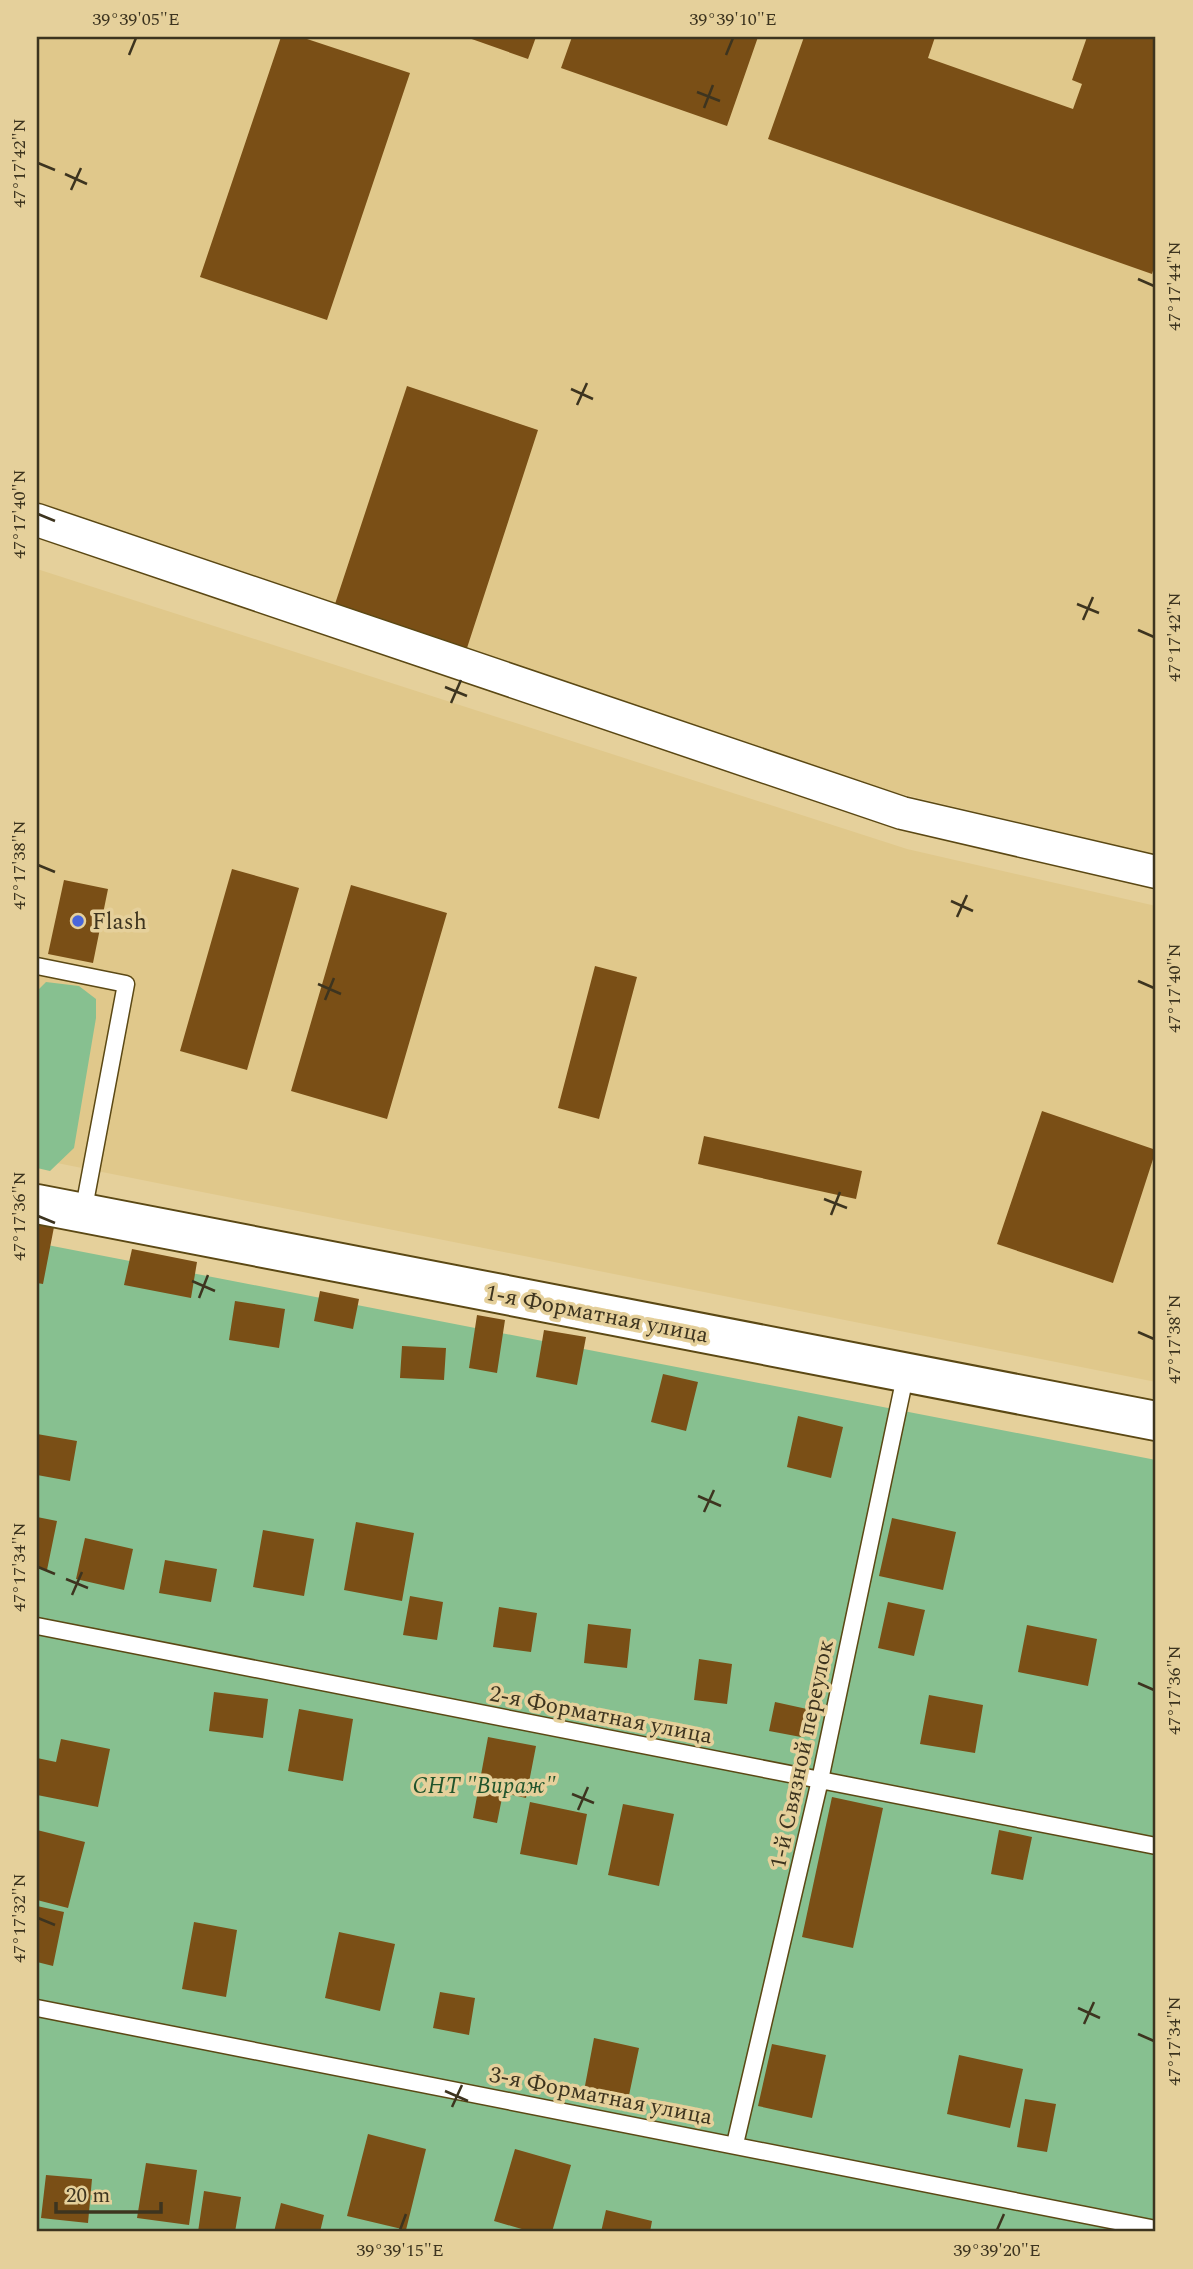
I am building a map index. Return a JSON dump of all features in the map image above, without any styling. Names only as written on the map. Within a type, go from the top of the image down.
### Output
[{"type":"street","points":[[37,520],[902,813],[1156,872]]},
{"type":"street","name":"1-я Форматная улица","points":[[37,1204],[1156,1421]]},
{"type":"lane","points":[[37,966],[126,984],[83,1213]]},
{"type":"lane","name":"1-й Связной переулок","points":[[735,2144],[820,1780],[906,1372]]},
{"type":"lane","name":"2-я Форматная улица","points":[[37,1626],[1156,1846]]},
{"type":"lane","name":"3-я Форматная улица","points":[[37,2007],[1156,2229]]},
{"type":"shaded area","points":[[37,37],[1156,37],[1156,855],[864,785],[37,513]]},
{"type":"shaded area","points":[[37,569],[907,849],[1156,906],[1156,1382],[37,1159]]},
{"type":"green space","points":[[46,982],[79,986],[96,999],[96,1018],[74,1148],[50,1171],[37,1168],[37,991]]},
{"type":"green space","name":"СНТ \"Вираж\"","points":[[37,1243],[1156,1460],[1156,2232],[37,2232]]},
{"type":"building","points":[[281,37],[301,37],[410,73],[327,320],[200,277]]},
{"type":"building","points":[[466,37],[536,37],[528,59]]},
{"type":"building","points":[[572,37],[758,37],[727,126],[561,68]]},
{"type":"building","points":[[804,37],[935,37],[928,58],[1073,109],[1082,84],[1072,80],[1087,37],[1156,37],[1156,261],[1152,274],[768,139]]},
{"type":"building","points":[[407,386],[538,430],[467,648],[335,604]]},
{"type":"building","points":[[232,869],[299,888],[247,1070],[180,1051]]},
{"type":"building","name":"Flash","points":[[64,880],[108,889],[93,963],[48,954]]},
{"type":"building","points":[[351,885],[447,913],[387,1119],[291,1091]]},
{"type":"building","points":[[595,966],[637,977],[599,1119],[558,1108]]},
{"type":"building","points":[[1042,1111],[1156,1150],[1113,1283],[997,1244]]},
{"type":"building","points":[[704,1136],[862,1171],[856,1199],[698,1164]]},
{"type":"building","points":[[37,1223],[54,1227],[43,1284],[37,1283]]},
{"type":"building","points":[[132,1249],[197,1262],[191,1298],[124,1285]]},
{"type":"building","points":[[320,1291],[359,1299],[353,1329],[314,1321]]},
{"type":"building","points":[[235,1301],[285,1309],[279,1348],[229,1340]]},
{"type":"building","points":[[477,1315],[505,1320],[497,1373],[469,1368]]},
{"type":"building","points":[[544,1330],[586,1337],[577,1385],[536,1377]]},
{"type":"building","points":[[402,1346],[446,1348],[444,1380],[400,1378]]},
{"type":"building","points":[[663,1374],[698,1382],[686,1431],[651,1422]]},
{"type":"building","points":[[798,1416],[843,1427],[831,1478],[787,1467]]},
{"type":"building","points":[[37,1434],[77,1441],[70,1481],[37,1475]]},
{"type":"building","points":[[37,1517],[57,1521],[47,1570],[37,1568]]},
{"type":"building","points":[[892,1518],[956,1532],[943,1590],[879,1576]]},
{"type":"building","points":[[356,1522],[414,1533],[402,1601],[344,1590]]},
{"type":"building","points":[[263,1530],[314,1539],[304,1596],[253,1587]]},
{"type":"building","points":[[85,1538],[133,1549],[124,1590],[76,1579]]},
{"type":"building","points":[[165,1560],[217,1569],[211,1602],[159,1593]]},
{"type":"building","points":[[410,1596],[443,1602],[437,1640],[403,1635]]},
{"type":"building","points":[[888,1602],[925,1610],[914,1656],[878,1648]]},
{"type":"building","points":[[499,1607],[537,1613],[531,1652],[493,1647]]},
{"type":"building","points":[[588,1624],[631,1629],[627,1668],[584,1663]]},
{"type":"building","points":[[1027,1625],[1097,1639],[1088,1686],[1018,1672]]},
{"type":"building","points":[[699,1659],[732,1664],[727,1704],[694,1700]]},
{"type":"building","points":[[214,1692],[268,1699],[263,1738],[209,1731]]},
{"type":"building","points":[[929,1695],[983,1705],[975,1753],[920,1744]]},
{"type":"building","points":[[775,1702],[807,1709],[801,1737],[769,1731]]},
{"type":"building","points":[[299,1709],[353,1719],[343,1781],[288,1771]]},
{"type":"building","points":[[488,1737],[536,1746],[526,1798],[503,1793],[497,1823],[473,1818]]},
{"type":"building","points":[[61,1739],[110,1749],[98,1807],[37,1795],[37,1758],[56,1762]]},
{"type":"building","points":[[832,1797],[883,1808],[853,1948],[802,1937]]},
{"type":"building","points":[[530,1802],[587,1814],[577,1865],[520,1854]]},
{"type":"building","points":[[623,1804],[674,1814],[659,1886],[608,1875]]},
{"type":"building","points":[[37,1830],[85,1842],[68,1908],[37,1900]]},
{"type":"building","points":[[999,1830],[1032,1837],[1023,1880],[991,1874]]},
{"type":"building","points":[[37,1906],[64,1912],[53,1966],[37,1962]]},
{"type":"building","points":[[194,1922],[237,1930],[226,1997],[182,1989]]},
{"type":"building","points":[[339,1932],[395,1944],[380,2011],[325,1998]]},
{"type":"building","points":[[440,1992],[475,1998],[469,2035],[433,2028]]},
{"type":"building","points":[[594,2038],[639,2048],[628,2100],[584,2091]]},
{"type":"building","points":[[772,2044],[826,2055],[812,2118],[758,2106]]},
{"type":"building","points":[[959,2055],[1023,2069],[1010,2128],[947,2114]]},
{"type":"building","points":[[1025,2099],[1056,2104],[1047,2152],[1017,2147]]},
{"type":"building","points":[[368,2134],[426,2149],[406,2230],[347,2216]]},
{"type":"building","points":[[515,2149],[571,2165],[552,2232],[532,2232],[494,2221]]},
{"type":"building","points":[[146,2163],[197,2170],[189,2225],[137,2218]]},
{"type":"building","points":[[46,2175],[92,2179],[88,2223],[41,2218]]},
{"type":"building","points":[[204,2191],[241,2197],[235,2232],[198,2232]]},
{"type":"building","points":[[281,2203],[324,2215],[320,2232],[274,2232]]},
{"type":"building","points":[[606,2210],[652,2221],[650,2232],[601,2232]]},
{"type":"place","name":"Flash","points":[[78,921]]}]
